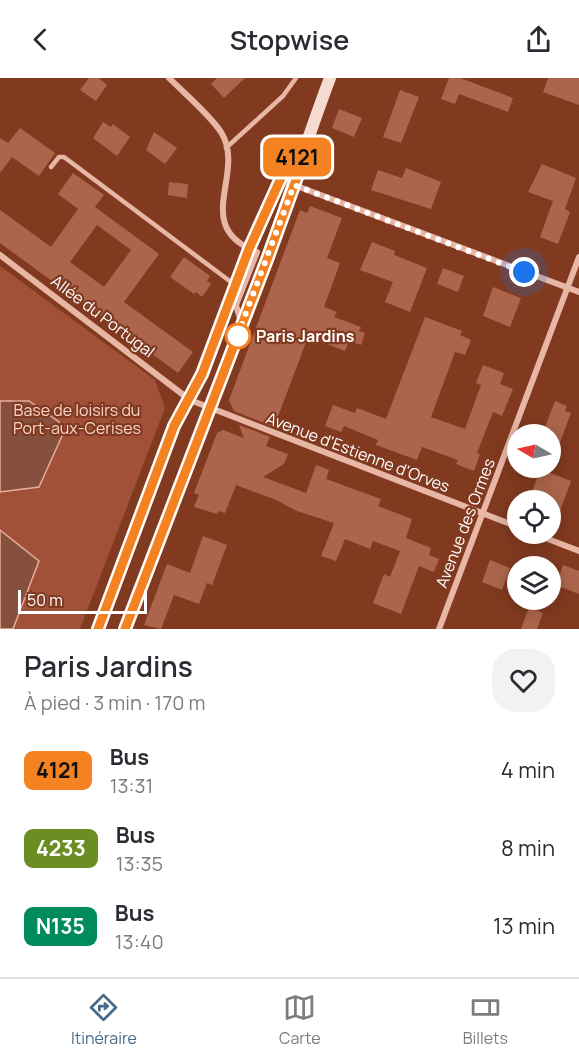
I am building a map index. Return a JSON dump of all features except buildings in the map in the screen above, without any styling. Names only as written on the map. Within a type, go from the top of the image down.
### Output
[{"type":"main road","points":[[125,629],[300,169],[301,153],[330,78]]},
{"type":"main road","points":[[98,629],[174,426],[202,374],[249,249],[283,175],[301,153]]},
{"type":"street","points":[[170,78],[221,132],[226,147],[222,204],[225,228],[234,242],[256,252],[236,305],[242,324]]},
{"type":"street","points":[[294,185],[579,292]]},
{"type":"street","name":"Allée du Portugal","points":[[0,255],[190,400]]},
{"type":"street","name":"Avenue des Ormes","points":[[439,629],[579,257]]},
{"type":"street","name":"Avenue d'Estienne d'Orves","points":[[190,400],[507,523]]},
{"type":"street","points":[[561,544],[579,551]]},
{"type":"lane","points":[[226,147],[283,96],[296,78]]},
{"type":"lane","points":[[51,167],[58,157],[64,157],[235,285]]},
{"type":"green space","name":"Base de loisirs du Port-aux-Cerises","points":[[0,266],[155,380],[165,408],[80,629],[0,629]]},
{"type":"shaded area","points":[[0,401],[29,401],[59,422],[62,436],[39,487],[0,492]]},
{"type":"shaded area","points":[[0,530],[39,561],[13,629],[0,629]]},
{"type":"bus line","name":"4121","points":[[98,629],[174,426],[202,374],[272,195],[288,165],[301,153],[300,169],[268,257],[198,434],[125,629]]},
{"type":"place","name":"Paris Jardins","points":[[238,336]]},
{"type":"route","points":[[238,336],[234,345],[294,185],[524,272]]}]
